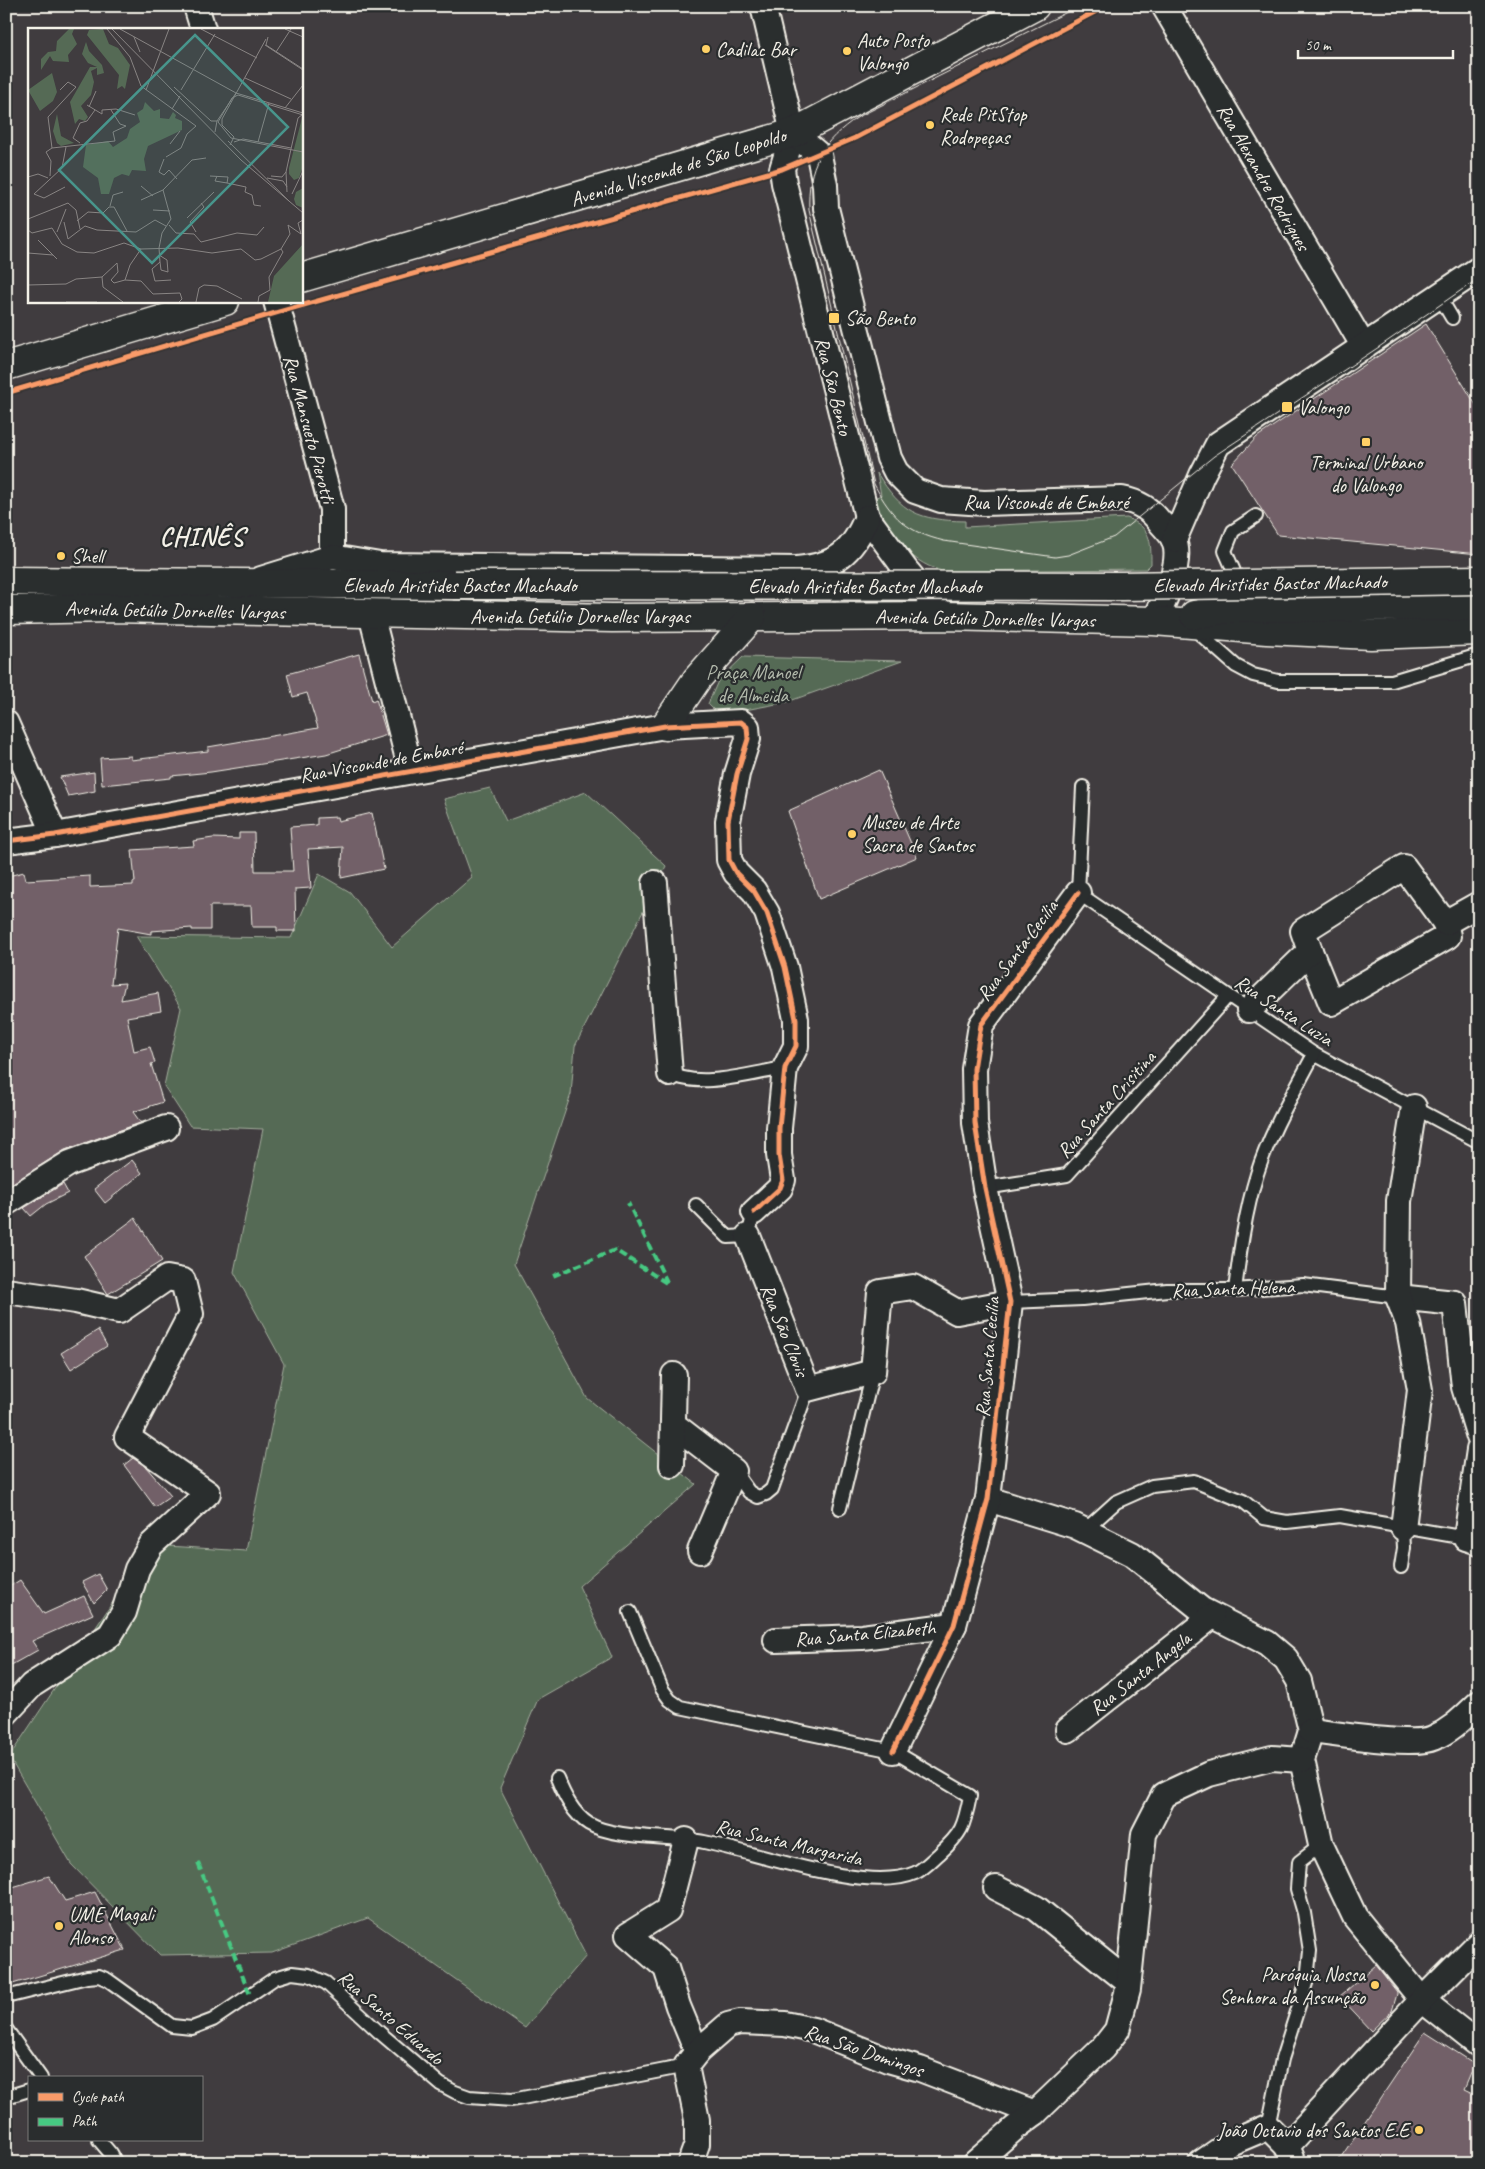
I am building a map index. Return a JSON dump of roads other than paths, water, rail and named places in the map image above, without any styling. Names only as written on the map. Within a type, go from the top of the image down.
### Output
[{"type":"main road","name":"Avenida Visconde de São Leopoldo","points":[[302,278],[794,133],[1035,6]]},
{"type":"main road","points":[[6,366],[221,302]]},
{"type":"main road","name":"Elevado Aristides Bastos Machado","points":[[6,582],[1122,586],[1479,580]]},
{"type":"main road","points":[[1157,621],[1188,624],[1479,606]]},
{"type":"main road","name":"Avenida Getúlio Dornelles Vargas","points":[[6,610],[111,608],[612,618],[946,616],[1157,621]]},
{"type":"main road","points":[[1157,621],[1233,608],[1260,619],[1371,635],[1479,631]]},
{"type":"main road","points":[[665,726],[697,679],[752,617]]},
{"type":"street","points":[[196,6],[202,28]]},
{"type":"street","points":[[762,6],[794,133]]},
{"type":"street","name":"Rua Alexandre Rodrigues","points":[[1164,6],[1364,347]]},
{"type":"street","name":"Rua São Bento","points":[[906,482],[896,472],[889,458],[826,208],[825,185],[819,155],[794,133],[782,169],[784,183],[867,517],[906,570],[946,616]]},
{"type":"street","points":[[1157,621],[1174,570],[1176,557],[1174,540],[1202,475],[1218,444],[1479,269]]},
{"type":"street","name":"Rua Mansueto Pierotti","points":[[276,302],[332,509],[332,558]]},
{"type":"street","name":"Rua Visconde de Embaré","points":[[906,482],[915,491],[925,496],[952,502],[1122,499],[1135,501],[1156,516],[1174,540]]},
{"type":"street","points":[[251,582],[332,558],[380,565],[797,569],[819,566],[835,560],[849,549],[861,532],[867,517]]},
{"type":"street","points":[[371,614],[411,771]]},
{"type":"street","name":"Rua Visconde de Embaré","points":[[6,841],[55,835],[665,726],[741,722],[747,727],[748,740],[737,774],[728,821],[729,860],[736,873],[754,891],[767,912],[784,967],[796,1019],[796,1046],[786,1068]]},
{"type":"street","points":[[6,723],[55,835]]},
{"type":"street","points":[[1404,867],[1445,923],[1448,936],[1331,1003],[1310,950],[1303,931],[1404,867]]},
{"type":"street","points":[[654,884],[665,1071]]},
{"type":"street","name":"Rua Santa Cecília","points":[[893,1751],[954,1625],[988,1499],[1010,1302],[985,1188],[975,1123],[974,1069],[981,1025],[1078,893]]},
{"type":"street","points":[[1445,923],[1479,904]]},
{"type":"street","points":[[1249,1010],[1310,950]]},
{"type":"street","points":[[754,1212],[780,1188],[783,1180],[779,1155],[779,1128],[786,1068]]},
{"type":"street","points":[[1403,1528],[1420,1390],[1408,1323],[1398,1298],[1398,1201],[1414,1107]]},
{"type":"street","points":[[6,1202],[70,1163],[166,1128]]},
{"type":"street","name":"Rua São Clovis","points":[[748,1236],[808,1389],[873,1372]]},
{"type":"street","points":[[6,1291],[76,1301],[119,1311],[167,1278],[183,1281],[191,1314],[127,1437],[208,1493],[151,1545],[137,1569],[124,1612],[110,1635],[32,1685],[6,1713]]},
{"type":"street","points":[[873,1372],[880,1292],[913,1287],[957,1312],[1010,1302]]},
{"type":"street","name":"Rua Santa Helena","points":[[1398,1298],[1455,1303],[1464,1387],[1479,1437]]},
{"type":"street","points":[[672,1465],[674,1375]]},
{"type":"street","points":[[673,1424],[734,1471],[700,1551]]},
{"type":"street","points":[[1473,1540],[1479,1450]]},
{"type":"street","points":[[988,1499],[1084,1531],[1132,1554],[1202,1610],[1267,1643],[1286,1659],[1299,1681],[1311,1731],[1302,1760],[1321,1845],[1355,1917],[1422,2000],[1479,2045]]},
{"type":"street","name":"Rua Santa Angela","points":[[1068,1730],[1212,1616]]},
{"type":"street","name":"Rua Santa Elizabeth","points":[[776,1640],[862,1637],[954,1625]]},
{"type":"street","points":[[1311,1731],[1404,1741],[1431,1740],[1452,1729],[1479,1703]]},
{"type":"street","points":[[975,2163],[1035,2113],[1103,2048],[1118,2030],[1128,1982],[1144,1834],[1164,1795],[1209,1774],[1272,1758],[1302,1760]]},
{"type":"street","points":[[686,1840],[668,1910],[628,1935],[666,1968],[678,2006],[691,2059],[697,2120],[697,2144],[690,2163]]},
{"type":"street","points":[[996,1888],[1036,1908],[1128,1982]]},
{"type":"street","points":[[1201,2163],[1230,2143],[1268,2127],[1290,2154],[1422,2000],[1479,1943]]},
{"type":"street","name":"Rua São Domingos","points":[[691,2059],[728,2025],[740,2022],[785,2024],[813,2030],[888,2060],[920,2069],[1035,2113]]},
{"type":"lane","points":[[1439,296],[1452,318]]},
{"type":"lane","points":[[1256,516],[1233,530],[1225,551],[1240,584],[1260,619]]},
{"type":"lane","points":[[1188,624],[1236,666],[1253,675],[1278,681],[1392,680],[1479,655]]},
{"type":"lane","points":[[1078,893],[1083,787]]},
{"type":"lane","name":"Rua Santa Luzia","points":[[1078,893],[1314,1054],[1479,1142]]},
{"type":"lane","name":"Rua Santa Crisitina","points":[[985,1188],[1067,1175],[1228,996]]},
{"type":"lane","points":[[1235,1290],[1242,1231],[1257,1172],[1281,1117],[1314,1054]]},
{"type":"lane","points":[[665,1071],[692,1079],[715,1080],[786,1068]]},
{"type":"lane","points":[[696,1205],[728,1237],[748,1236],[754,1212]]},
{"type":"lane","name":"Rua Santa Helena","points":[[1010,1302],[1082,1299],[1167,1290],[1235,1290],[1303,1285],[1398,1298]]},
{"type":"lane","points":[[840,1508],[873,1372]]},
{"type":"lane","points":[[734,1471],[750,1492],[758,1497],[772,1489],[808,1389]]},
{"type":"lane","points":[[1084,1531],[1116,1502],[1152,1486],[1194,1481],[1243,1502],[1264,1518],[1287,1522],[1340,1516],[1473,1540]]},
{"type":"lane","points":[[1401,1567],[1404,1548],[1403,1528]]},
{"type":"lane","name":"Rua Santa Margarida","points":[[557,1778],[563,1793],[574,1810],[587,1823],[602,1831],[703,1842],[868,1879],[898,1878],[917,1872],[955,1839],[965,1824],[970,1796],[893,1751],[680,1707],[670,1700],[662,1689],[630,1612]]},
{"type":"lane","points":[[1268,2127],[1282,2059],[1307,1980],[1310,1951],[1304,1913],[1297,1890],[1299,1862],[1321,1845]]},
{"type":"lane","name":"Rua Santo Eduardo","points":[[6,1996],[87,1977],[99,1976],[113,1983],[172,2026],[192,2028],[213,2020],[276,1978],[292,1973],[309,1974],[326,1983],[378,2032],[440,2084],[469,2097],[512,2100]]},
{"type":"lane","points":[[6,2029],[40,2076]]},
{"type":"lane","name":"Rua São Domingos","points":[[512,2100],[691,2059]]},
{"type":"lane","points":[[6,2097],[28,2090]]},
{"type":"lane","points":[[101,2142],[116,2163]]},
{"type":"tram line","points":[[1079,6],[858,117],[845,126],[826,145],[814,168],[809,194],[809,210],[874,484],[894,515],[910,528],[944,541],[1055,557],[1068,555],[1114,537],[1214,456],[1379,347],[1479,278]]},
{"type":"place","name":"Cadilac Bar","points":[[706,49]]},
{"type":"place","name":"Auto Posto Valongo","points":[[847,51]]},
{"type":"place","name":"Rede PitStop Rodopeças","points":[[930,125]]},
{"type":"place","name":"São Bento","points":[[834,318]]},
{"type":"place","name":"Valongo","points":[[1287,407]]},
{"type":"place","name":"Terminal Urbano do Valongo","points":[[1366,442]]},
{"type":"place","name":"Shell","points":[[61,556]]},
{"type":"place","name":"Museu de Arte Sacra de Santos","points":[[852,834]]},
{"type":"place","name":"UME Magali Alonso","points":[[59,1926]]},
{"type":"place","name":"Paróquia Nossa Senhora da Assunção","points":[[1375,1985]]},
{"type":"place","name":"João Octavio dos Santos E.E","points":[[1419,2130]]},
{"type":"district","name":"CHINÊS","points":[[202,536]]},
{"type":"park label","name":"Praça Manoel de Almeida","points":[[753,684]]}]
